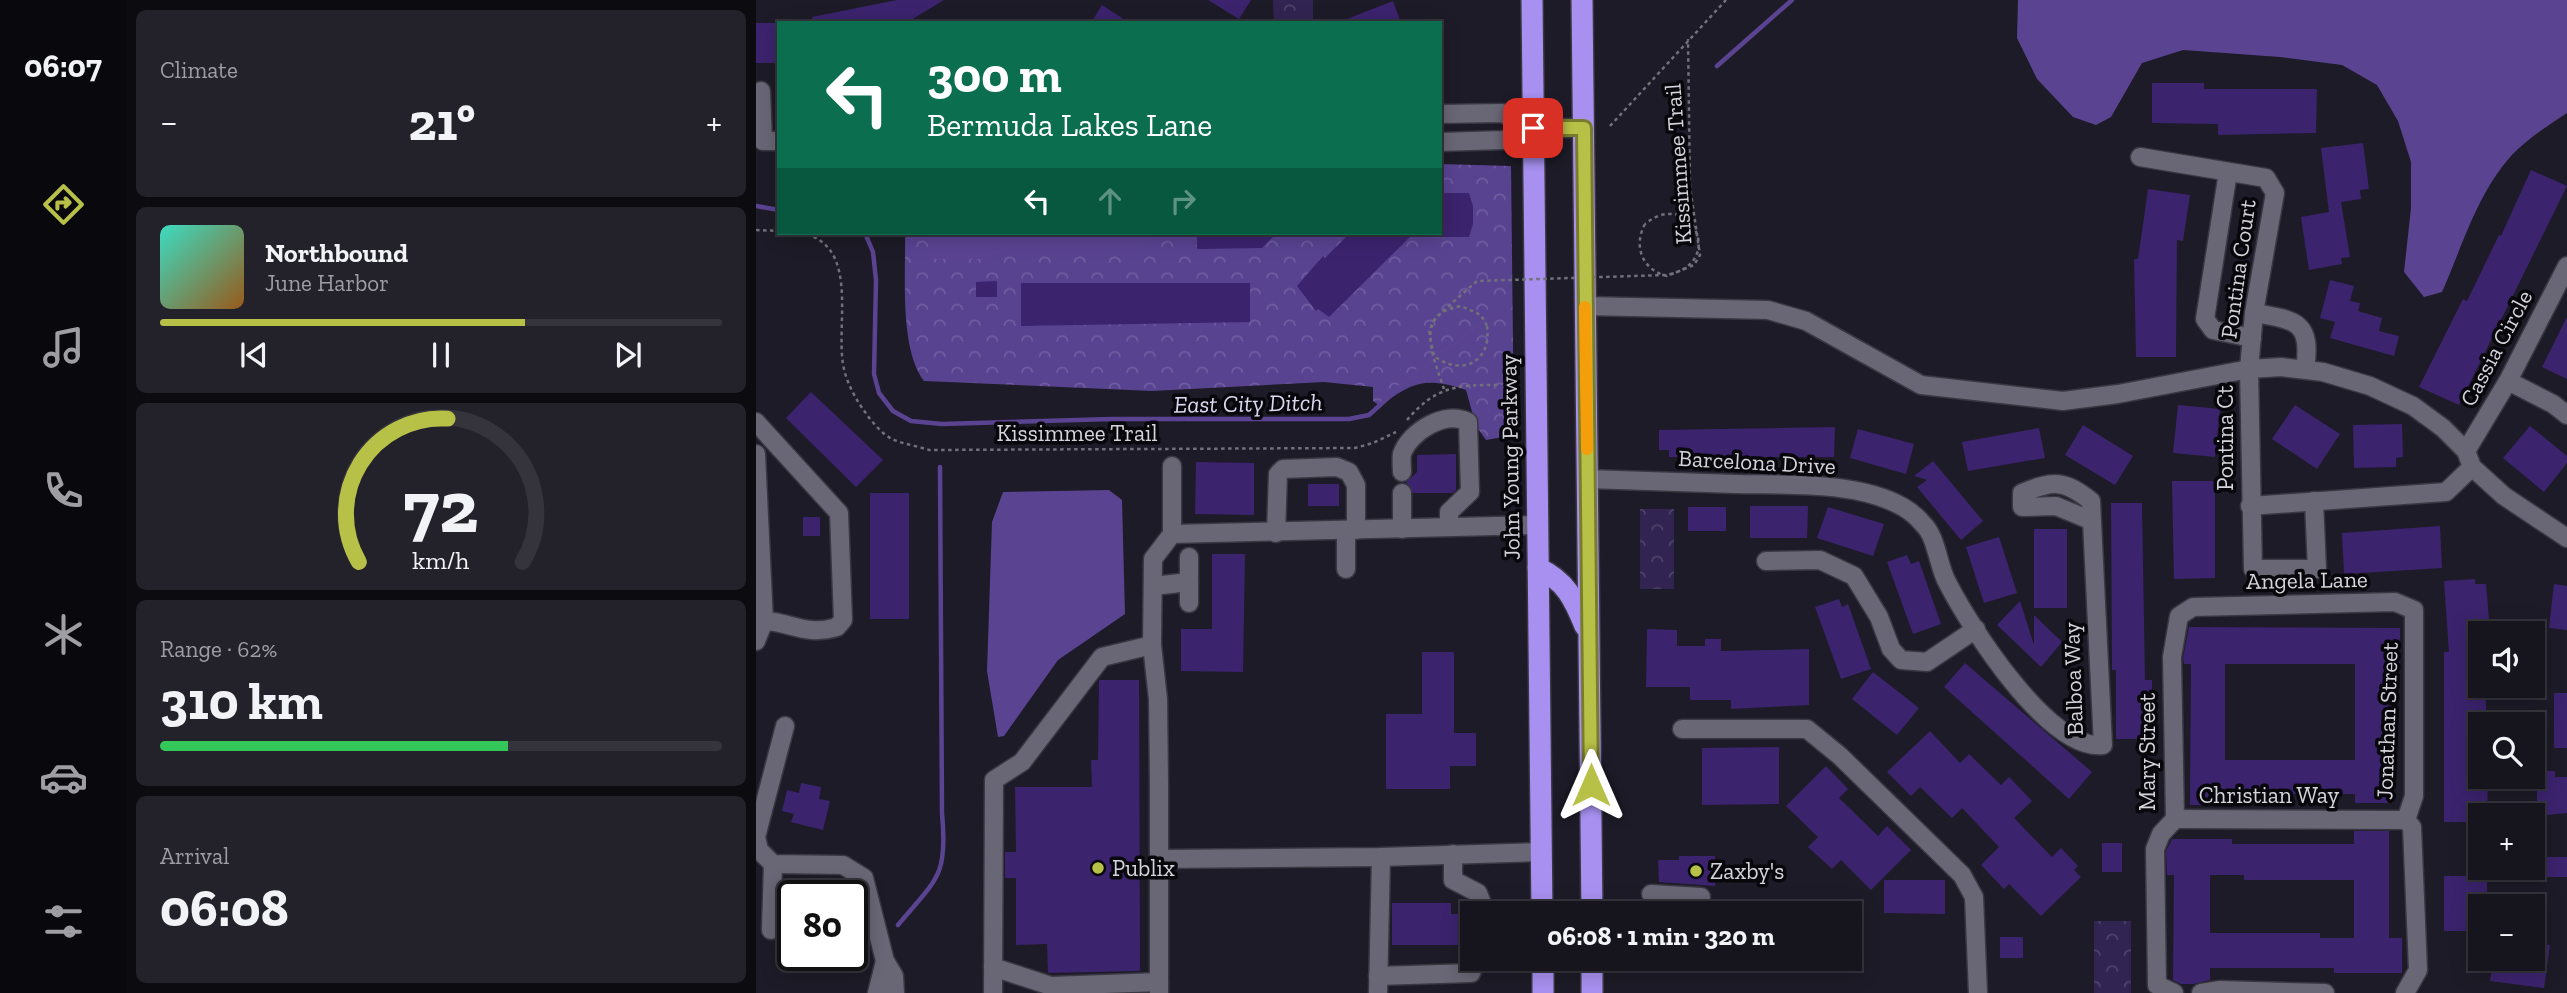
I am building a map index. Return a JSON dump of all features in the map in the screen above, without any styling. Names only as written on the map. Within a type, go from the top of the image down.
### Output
[{"type":"highway","name":"John Young Parkway","points":[[1532,0],[1542,901]]},
{"type":"highway","points":[[1582,0],[1592,901]]},
{"type":"highway","points":[[1538,568],[1556,576],[1572,593],[1589,638]]},
{"type":"highway","points":[[1543,971],[1543,993]]},
{"type":"highway","points":[[1592,971],[1592,993]]},
{"type":"street","points":[[761,91],[763,141],[777,141]]},
{"type":"street","points":[[1442,114],[1502,113],[1533,128]]},
{"type":"street","points":[[1442,142],[1504,140],[1533,128],[1584,128]]},
{"type":"street","points":[[2140,157],[2228,172],[2205,319],[2213,330],[2252,338]]},
{"type":"street","name":"Pontina Court","points":[[2228,172],[2266,178],[2275,193],[2255,313],[2249,369]]},
{"type":"street","name":"Cassia Circle","points":[[2250,506],[2446,492],[2469,459],[2567,266]]},
{"type":"street","points":[[1585,306],[1768,310],[1806,321],[1921,385],[2063,401],[2118,394],[2249,369],[2305,369],[2370,386],[2413,406],[2443,428],[2504,496],[2567,538]]},
{"type":"street","points":[[2255,313],[2288,319],[2302,328],[2308,341],[2305,369]]},
{"type":"street","name":"Pontina Ct","points":[[2249,369],[2253,569],[2317,569],[2314,501]]},
{"type":"street","points":[[2508,381],[2567,415]]},
{"type":"street","points":[[1402,472],[1402,455],[1412,440],[1440,420],[1468,422],[1470,492],[1449,512],[1449,527]]},
{"type":"street","points":[[756,422],[837,508],[842,525],[843,620],[838,627],[803,631],[760,621]]},
{"type":"street","points":[[756,454],[760,621],[756,640]]},
{"type":"street","points":[[993,967],[1051,986],[1159,988],[1161,859],[1158,699],[1152,645],[1153,559],[1172,534],[1172,466]]},
{"type":"street","points":[[1276,533],[1278,474],[1283,468],[1337,467],[1349,472],[1356,485],[1346,569]]},
{"type":"street","name":"Barcelona Drive","points":[[1588,479],[1811,486],[1858,492],[1897,504],[1927,527],[1946,581],[1976,629]]},
{"type":"street","points":[[1402,493],[1402,529]]},
{"type":"street","name":"Balboa Way","points":[[1976,629],[2013,685],[2050,721],[2079,740],[2094,746],[2103,744],[2090,520]]},
{"type":"street","points":[[1172,534],[1537,524]]},
{"type":"street","points":[[1189,557],[1189,603]]},
{"type":"street","points":[[1766,561],[1820,560],[1854,576],[1879,617],[1891,649],[1901,660],[1927,662],[1976,629]]},
{"type":"street","points":[[1153,586],[1189,582]]},
{"type":"street","name":"Angela Lane","points":[[2193,607],[2395,603],[2414,610],[2414,616]]},
{"type":"street","name":"Mary Street","points":[[2166,989],[2155,849],[2161,834],[2175,819],[2172,657],[2179,616],[2193,607]]},
{"type":"street","name":"Jonathan Street","points":[[2406,993],[2418,970],[2412,827],[2406,820],[2414,796],[2414,616]]},
{"type":"street","points":[[993,993],[994,780],[1022,762],[1102,657],[1152,645]]},
{"type":"street","points":[[785,726],[756,837],[759,850],[773,864],[843,865],[864,878],[885,961],[894,976],[895,993]]},
{"type":"street","points":[[1682,729],[1807,729],[1840,756],[1962,875],[1974,897],[1978,993]]},
{"type":"street","name":"Christian Way","points":[[2175,819],[2406,820]]},
{"type":"street","points":[[1161,859],[1541,852]]},
{"type":"street","points":[[1452,854],[1453,880],[1478,893],[1481,901]]},
{"type":"street","points":[[1381,857],[1378,989],[1472,971]]},
{"type":"street","points":[[771,930],[773,864]]},
{"type":"street","points":[[1651,894],[1701,897]]},
{"type":"street","points":[[877,993],[885,961]]},
{"type":"street","points":[[2201,993],[2320,992]]},
{"type":"path","points":[[1610,127],[1726,0]]},
{"type":"path","name":"Kissimmee Trail","points":[[812,235],[831,249],[841,270],[843,364],[853,395],[873,422],[891,438],[929,450],[1355,448],[1395,433],[1422,403],[1444,389],[1436,367],[1431,349],[1429,337],[1432,324],[1438,315],[1450,308],[1472,308],[1480,315],[1488,338],[1484,350],[1475,361],[1463,367],[1447,366],[1434,356],[1430,344],[1429,331],[1432,324],[1435,318],[1467,287],[1477,281],[1639,276],[1652,275],[1665,275],[1677,274],[1684,270],[1690,267],[1698,258],[1699,236],[1687,218],[1668,214],[1655,216],[1640,233],[1639,250],[1649,267],[1657,274],[1667,276],[1675,274],[1682,272],[1694,265],[1700,255],[1690,187],[1688,39]]},
{"type":"path","points":[[756,230],[777,231]]},
{"type":"path","points":[[1444,389],[1502,385]]},
{"type":"green space","points":[[1273,0],[1313,0],[1313,21],[1274,21]]},
{"type":"green space","points":[[1442,164],[1511,166],[1514,435],[1486,440],[1476,426],[1466,390],[1430,383],[1402,391],[1380,406],[1373,401],[1373,387],[1324,382],[1152,391],[924,381],[911,350],[905,310],[905,235],[1442,235]]},
{"type":"green space","points":[[1640,509],[1674,509],[1674,589],[1640,589]]},
{"type":"green space","points":[[2094,921],[2131,921],[2131,993],[2094,993]]},
{"type":"shaded area","points":[[2018,0],[2567,0],[2567,113],[2524,144],[2499,171],[2479,204],[2442,292],[2424,297],[2404,272],[2411,208],[2411,162],[2398,121],[2377,85],[2342,65],[2280,57],[2183,50],[2142,63],[2111,117],[2096,125],[2073,117],[2037,79],[2017,38]]},
{"type":"shaded area","points":[[928,235],[1153,237],[1138,249],[1012,250],[983,259],[928,259]]},
{"type":"shaded area","points":[[1109,490],[1122,500],[1125,614],[1058,660],[1004,736],[998,737],[987,671],[992,522],[1003,492]]},
{"type":"building","points":[[897,0],[944,0],[909,21],[813,21],[812,17]]},
{"type":"building","points":[[1208,0],[1251,0],[1239,19]]},
{"type":"building","points":[[1393,1],[1400,21],[1342,21]]},
{"type":"building","points":[[1102,5],[1127,21],[1092,21]]},
{"type":"building","points":[[756,23],[777,23],[777,63],[756,63]]},
{"type":"building","points":[[2152,83],[2204,83],[2204,89],[2317,89],[2316,133],[2218,135],[2218,124],[2152,123]]},
{"type":"building","points":[[2363,143],[2369,189],[2360,190],[2361,199],[2341,202],[2350,257],[2341,258],[2342,264],[2309,270],[2301,217],[2329,212],[2321,148]]},
{"type":"building","points":[[2531,170],[2567,186],[2459,405],[2419,387],[2463,299],[2467,301],[2499,235],[2501,236]]},
{"type":"building","points":[[2148,189],[2190,195],[2183,241],[2177,240],[2176,357],[2136,357],[2134,259],[2138,259]]},
{"type":"building","points":[[1442,193],[1469,193],[1473,206],[1473,224],[1469,237],[1440,237]]},
{"type":"building","points":[[1197,235],[1275,235],[1262,248],[1197,249]]},
{"type":"building","points":[[1348,235],[1412,235],[1329,317],[1318,309],[1316,311],[1297,286],[1323,256],[1325,258]]},
{"type":"building","points":[[2330,280],[2354,286],[2350,301],[2360,303],[2358,311],[2382,318],[2379,331],[2399,336],[2394,356],[2330,338],[2335,322],[2320,318]]},
{"type":"building","points":[[997,281],[997,297],[976,297],[976,282]]},
{"type":"building","points":[[1021,283],[1250,283],[1250,322],[1021,326]]},
{"type":"building","points":[[2567,317],[2567,379],[2542,367]]},
{"type":"building","points":[[811,392],[883,460],[856,487],[786,418]]},
{"type":"building","points":[[2178,405],[2220,409],[2215,457],[2173,453]]},
{"type":"building","points":[[2295,405],[2340,434],[2317,469],[2272,439]]},
{"type":"building","points":[[2402,424],[2403,457],[2396,458],[2396,467],[2354,468],[2353,425]]},
{"type":"building","points":[[2083,425],[2133,456],[2115,485],[2065,455]]},
{"type":"building","points":[[2530,426],[2567,456],[2567,463],[2544,492],[2503,458]]},
{"type":"building","points":[[1835,427],[1834,457],[1669,457],[1669,450],[1659,450],[1659,430]]},
{"type":"building","points":[[2039,428],[2045,458],[1968,471],[1962,442]]},
{"type":"building","points":[[1858,429],[1914,444],[1906,474],[1850,458]]},
{"type":"building","points":[[1456,454],[1456,490],[1453,493],[1413,493],[1406,482],[1417,472],[1417,455]]},
{"type":"building","points":[[1933,461],[1983,521],[1961,540],[1917,487],[1927,480],[1914,476]]},
{"type":"building","points":[[1196,462],[1254,463],[1254,515],[1195,514]]},
{"type":"building","points":[[2172,481],[2215,481],[2215,578],[2174,579]]},
{"type":"building","points":[[1308,484],[1339,484],[1339,506],[1308,506]]},
{"type":"building","points":[[870,493],[909,493],[909,619],[870,619]]},
{"type":"building","points":[[2111,503],[2142,503],[2145,680],[2152,680],[2152,739],[2116,739],[2116,670],[2112,670]]},
{"type":"building","points":[[1750,506],[1808,506],[1807,538],[1750,538]]},
{"type":"building","points":[[1688,507],[1726,507],[1726,531],[1688,531]]},
{"type":"building","points":[[1828,507],[1884,524],[1873,556],[1817,538]]},
{"type":"building","points":[[803,517],[820,517],[820,536],[803,536]]},
{"type":"building","points":[[2440,526],[2442,568],[2344,574],[2342,533]]},
{"type":"building","points":[[2034,529],[2067,529],[2067,608],[2034,608]]},
{"type":"building","points":[[1999,537],[2017,593],[1984,603],[1966,547]]},
{"type":"building","points":[[1212,554],[1245,554],[1243,672],[1181,671],[1181,629],[1212,629]]},
{"type":"building","points":[[1907,555],[1911,564],[1919,561],[1941,624],[1913,634],[1887,562]]},
{"type":"building","points":[[2475,579],[2475,584],[2486,584],[2489,621],[2468,621],[2468,698],[2485,698],[2486,712],[2468,712],[2468,789],[2488,789],[2487,803],[2468,803],[2468,822],[2444,822],[2444,652],[2449,652],[2444,581]]},
{"type":"building","points":[[2554,584],[2567,586],[2567,630],[2549,628]]},
{"type":"building","points":[[1839,599],[1842,607],[1848,604],[1871,669],[1841,679],[1815,607]]},
{"type":"building","points":[[2020,601],[2034,645],[2034,615],[2062,642],[2041,667],[1997,625]]},
{"type":"building","points":[[2189,627],[2400,628],[2400,664],[2388,664],[2388,803],[2355,803],[2355,794],[2225,794],[2225,805],[2190,805],[2191,664],[2184,664]],"holes":[[[2225,664],[2355,664],[2355,760],[2225,760]]]},
{"type":"building","points":[[1647,629],[1677,630],[1677,646],[1705,646],[1705,639],[1721,639],[1721,651],[1809,649],[1809,705],[1731,709],[1731,700],[1690,700],[1690,687],[1646,687]]},
{"type":"building","points":[[1422,652],[1454,652],[1454,733],[1476,733],[1476,766],[1450,766],[1450,789],[1386,789],[1386,714],[1422,714]]},
{"type":"building","points":[[1965,663],[2092,772],[2069,799],[1944,687]]},
{"type":"building","points":[[1873,672],[1919,708],[1897,735],[1852,699]]},
{"type":"building","points":[[1099,680],[1139,680],[1140,971],[1048,973],[1047,944],[1016,945],[1016,878],[1005,878],[1005,852],[1016,852],[1015,787],[1092,787],[1091,760],[1098,760]]},
{"type":"building","points":[[2554,693],[2567,693],[2567,748],[2554,748]]},
{"type":"building","points":[[1930,731],[1960,763],[1969,754],[2001,785],[2009,777],[2032,801],[2014,818],[2052,857],[2061,848],[2078,866],[2074,870],[2081,877],[2041,916],[2009,884],[2004,889],[1981,865],[1999,847],[1962,808],[1952,818],[1920,787],[1911,796],[1887,772]]},
{"type":"building","points":[[1779,747],[1779,804],[1702,805],[1702,748]]},
{"type":"building","points":[[1826,766],[1848,789],[1839,798],[1878,836],[1887,826],[1911,850],[1871,890],[1841,860],[1832,869],[1808,847],[1818,837],[1786,806]]},
{"type":"building","points":[[2545,771],[2555,771],[2555,777],[2567,777],[2567,813],[2545,815],[2545,803],[2537,803],[2537,789],[2545,789]]},
{"type":"building","points":[[801,783],[821,787],[819,799],[830,801],[823,830],[791,822],[794,814],[782,811],[787,790],[799,793]]},
{"type":"building","points":[[2354,831],[2389,831],[2389,938],[2402,938],[2402,973],[2334,973],[2334,968],[2210,968],[2210,980],[2181,984],[2173,980],[2174,875],[2167,875],[2166,851],[2172,839],[2232,839],[2232,844],[2354,844]],"holes":[[[2210,875],[2244,875],[2244,880],[2354,880],[2354,938],[2320,938],[2320,933],[2210,933]]]},
{"type":"building","points":[[2102,843],[2122,843],[2122,872],[2102,872]]},
{"type":"building","points":[[1679,856],[1715,856],[1715,886],[1659,882],[1658,860],[1679,860]]},
{"type":"building","points":[[2545,857],[2567,857],[2567,877],[2545,877]]},
{"type":"building","points":[[2444,876],[2468,876],[2468,880],[2487,880],[2487,894],[2468,894],[2468,931],[2444,931]]},
{"type":"building","points":[[1884,880],[1945,880],[1945,914],[1884,913]]},
{"type":"building","points":[[1392,903],[1451,903],[1451,914],[1460,914],[1460,945],[1392,945]]},
{"type":"building","points":[[2000,937],[2023,937],[2023,958],[2000,958]]},
{"type":"building","points":[[2545,944],[2550,945],[2544,988],[2490,981],[2491,971],[2545,971]]},
{"type":"waterway","name":"East City Ditch","points":[[1717,66],[1792,0]]},
{"type":"waterway","name":"East City Ditch","points":[[756,206],[777,210]]},
{"type":"waterway","name":"East City Ditch","points":[[866,235],[873,252],[876,280],[874,374],[879,393],[893,411],[911,421],[942,424],[1112,419],[1349,419],[1369,415],[1422,367],[1493,314]]},
{"type":"waterway","name":"East City Ditch","points":[[898,925],[931,886],[941,864],[943,851],[940,467]]},
{"type":"slow traffic","points":[[1585,307],[1587,449]]},
{"type":"place","name":"Publix","points":[[1098,868]]},
{"type":"place","name":"Zaxby's","points":[[1696,871]]},
{"type":"route","points":[[1533,128],[1584,128],[1591,785]]}]
